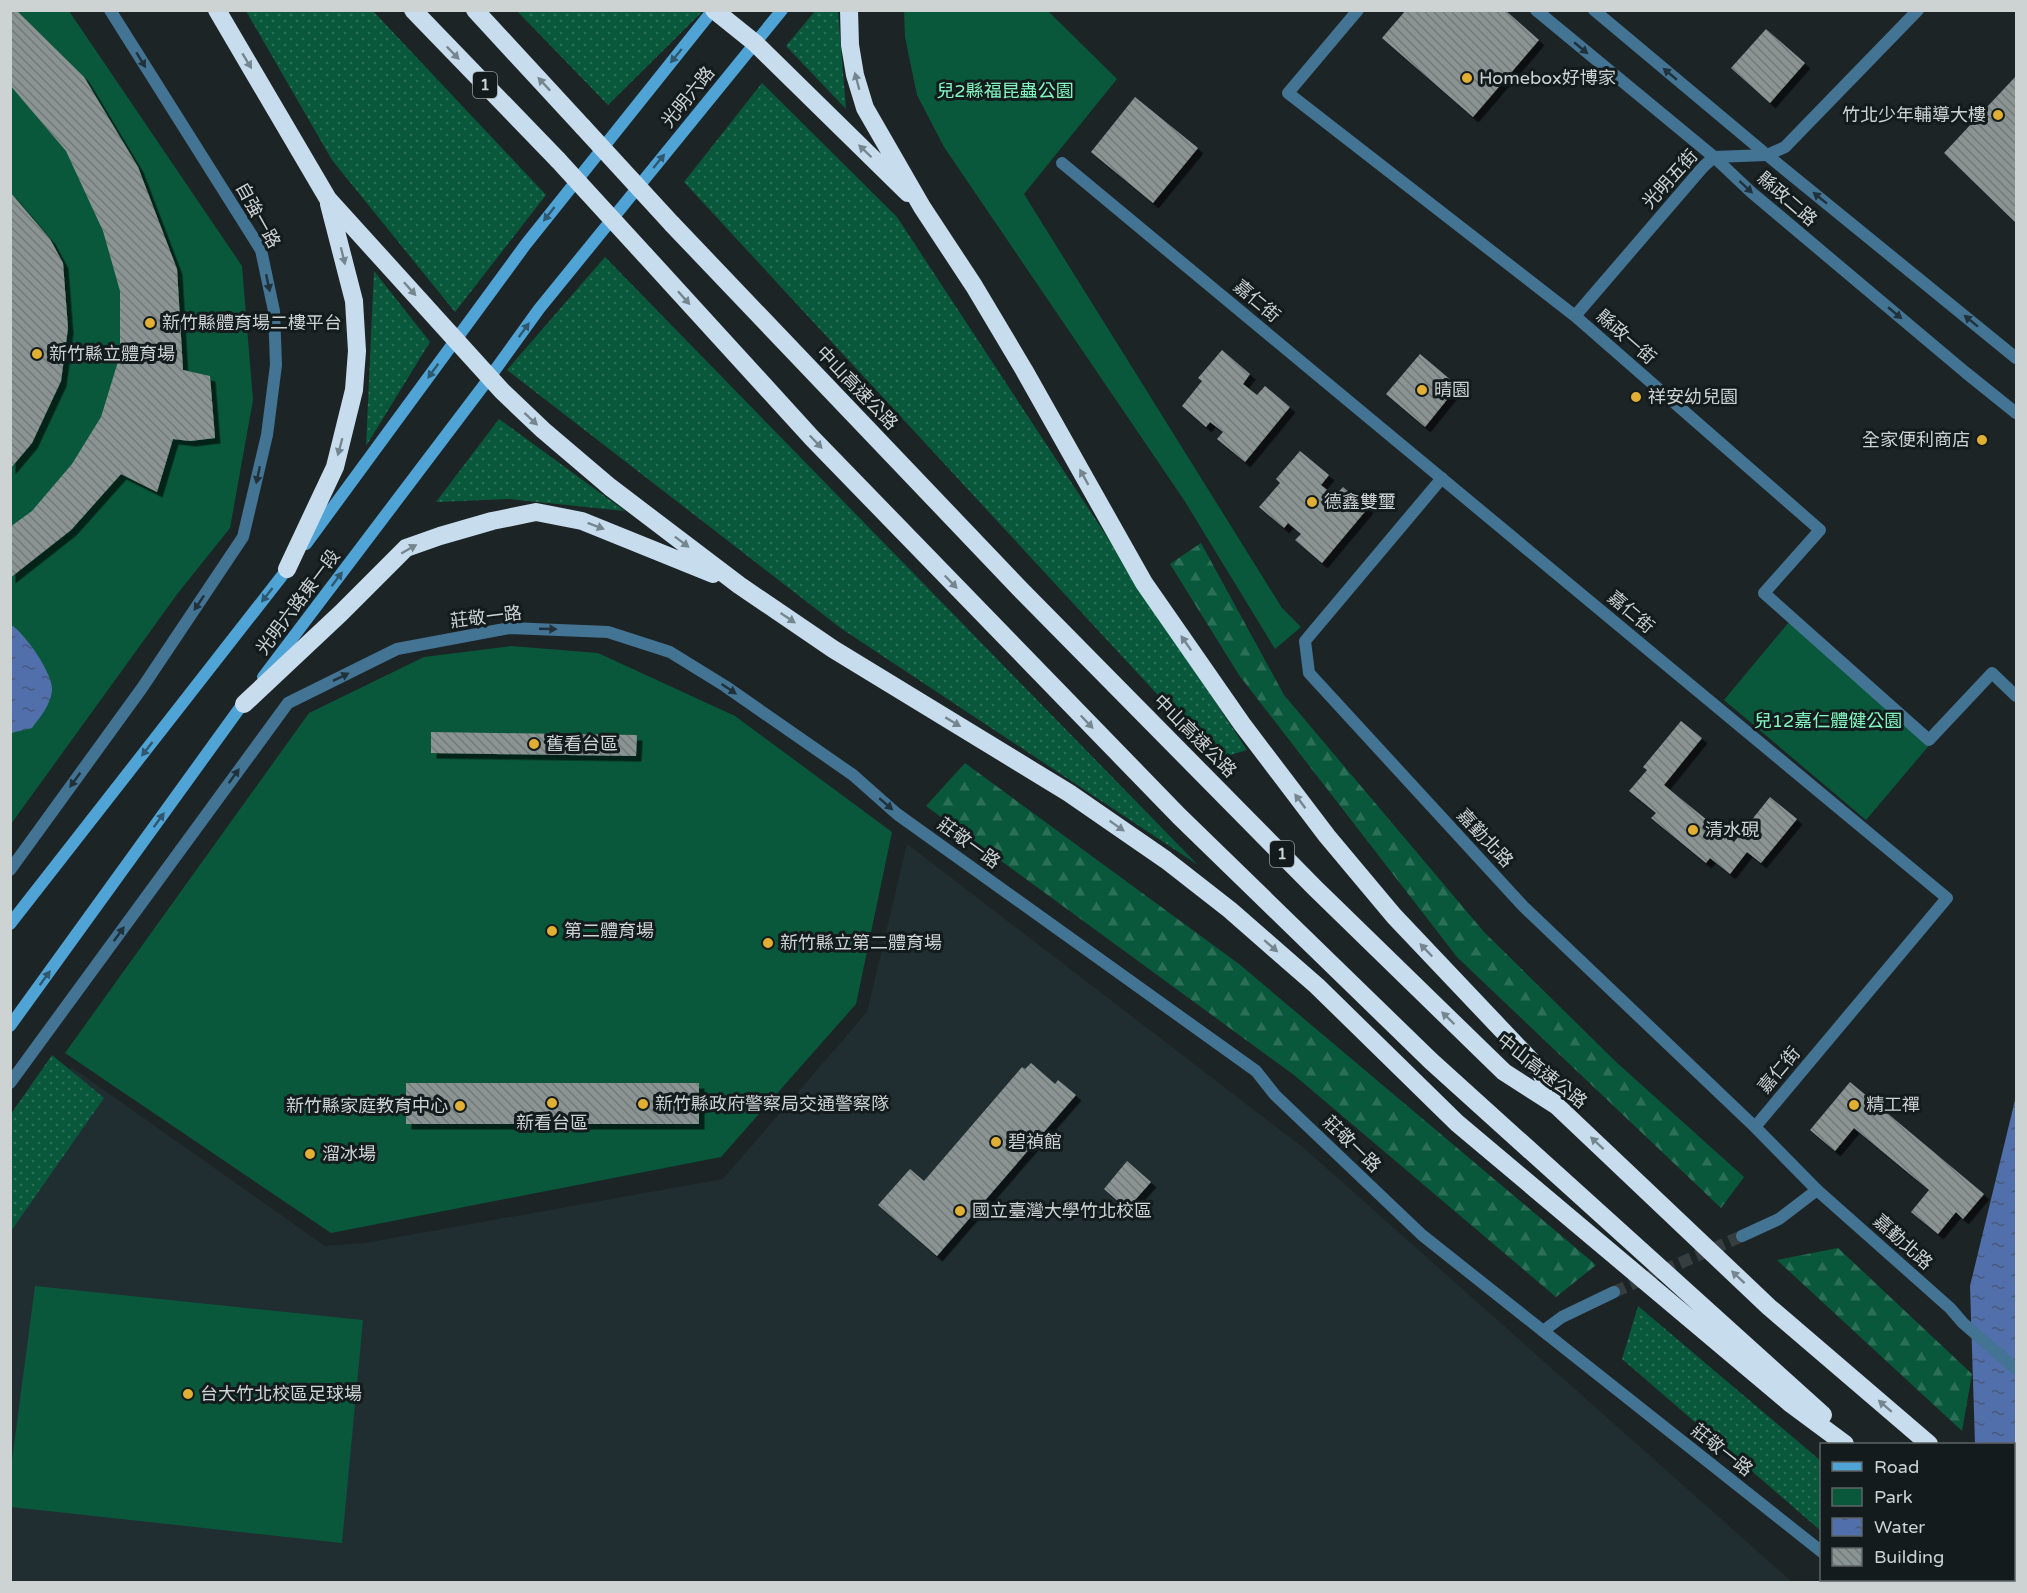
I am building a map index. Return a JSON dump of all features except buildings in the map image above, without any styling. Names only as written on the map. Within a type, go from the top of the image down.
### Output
[{"type":"highway","points":[[217,10],[328,199],[502,391],[543,430],[610,487],[739,585],[833,649],[1069,793],[1175,867],[1230,910],[1317,986],[1457,1123],[1791,1404],[1844,1443]]},
{"type":"highway","name":"1","points":[[413,10],[558,160],[812,438],[1179,816],[1431,1061],[1855,1443]]},
{"type":"highway","name":"中山高速公路","points":[[475,10],[672,224],[1022,591],[1315,888],[1503,1072],[1557,1106],[1769,1307],[1928,1443]]},
{"type":"highway","points":[[713,10],[755,43],[922,207]]},
{"type":"highway","points":[[849,10],[850,45],[855,75],[865,108],[922,207],[986,304],[1144,583],[1242,724],[1327,836],[1394,916],[1539,1069],[1557,1106]]},
{"type":"highway","points":[[287,569],[335,467],[354,390],[357,351],[354,301],[328,199]]},
{"type":"highway","points":[[243,704],[406,548],[492,521],[536,512],[582,521],[739,585]]},
{"type":"main road","name":"光明六路","points":[[585,168],[713,10]]},
{"type":"main road","name":"光明六路","points":[[622,206],[782,10]]},
{"type":"main road","name":"光明六路東一段","points":[[10,924],[287,569],[526,244],[585,168]]},
{"type":"main road","name":"光明六路東一段","points":[[10,1026],[243,704],[539,309],[622,206]]},
{"type":"street","name":"自強一路","points":[[10,870],[142,688],[243,537],[267,435],[276,365],[274,310],[261,250],[110,10]]},
{"type":"street","name":"縣政一街","points":[[1358,10],[1288,93],[1575,316],[1820,530],[1764,593],[1929,740],[1992,673],[2016,696]]},
{"type":"street","name":"縣政二路","points":[[1536,10],[1714,157],[1765,204],[2016,413]]},
{"type":"street","name":"縣政二路","points":[[1593,10],[2016,358]]},
{"type":"street","name":"光明五街","points":[[1575,316],[1702,167],[1714,157],[1767,155],[1785,147],[1918,10]]},
{"type":"street","name":"嘉仁街","points":[[1062,163],[1947,898],[1755,1127]]},
{"type":"street","name":"嘉勤北路","points":[[1442,478],[1305,641],[1310,673],[1523,906],[1755,1127],[1817,1190],[2016,1369]]},
{"type":"street","name":"莊敬一路","points":[[10,1083],[288,703],[397,649],[510,628],[608,632],[670,652],[725,686],[853,775],[897,814],[1256,1071],[1275,1095],[1422,1235],[1820,1551]]},
{"type":"street","points":[[1742,1236],[1779,1219],[1817,1190]]},
{"type":"street","points":[[1543,1331],[1563,1317],[1614,1292]]},
{"type":"shaded area","name":"國立臺灣大學竹北校區","points":[[907,844],[1305,1149],[1792,1582],[11,1582],[11,1156],[71,1067],[325,1246],[365,1243],[723,1179],[867,1012]]},
{"type":"green space","points":[[11,11],[69,11],[242,266],[253,400],[230,528],[178,593],[11,824]]},
{"type":"green space","points":[[246,11],[373,11],[546,195],[455,312],[332,160]]},
{"type":"green space","points":[[517,11],[703,11],[608,105]]},
{"type":"green space","points":[[815,11],[838,11],[846,109],[786,46]]},
{"type":"green space","name":"兒2縣福昆蟲公園","points":[[904,11],[1048,11],[1117,79],[1024,194],[1282,608],[1301,627],[1275,649],[1184,500],[944,147],[917,95],[905,37]]},
{"type":"green space","points":[[762,83],[897,217],[1247,750],[1217,759],[684,182]]},
{"type":"green space","points":[[605,257],[1198,865],[842,629],[507,370]]},
{"type":"green space","points":[[374,271],[430,342],[366,446]]},
{"type":"green space","points":[[499,419],[625,511],[509,499],[436,502]]},
{"type":"green space","points":[[1201,543],[1284,695],[1484,932],[1615,1061],[1744,1177],[1721,1208],[1457,957],[1239,675],[1170,564]]},
{"type":"green space","name":"兒12嘉仁體健公園","points":[[1789,622],[1932,742],[1866,820],[1724,700]]},
{"type":"green space","points":[[511,646],[598,653],[735,716],[892,832],[856,1004],[721,1157],[331,1233],[65,1053],[309,713],[424,657]]},
{"type":"green space","points":[[965,763],[1239,964],[1596,1265],[1556,1297],[1294,1075],[926,806]]},
{"type":"green space","points":[[52,1055],[104,1098],[11,1231],[11,1114]]},
{"type":"green space","points":[[1838,1248],[1972,1374],[1962,1431],[1777,1260]]},
{"type":"green space","name":"台大竹北校區足球場","points":[[35,1286],[363,1320],[342,1543],[11,1507],[11,1468]]},
{"type":"green space","points":[[1638,1306],[1820,1460],[1820,1530],[1622,1359]]},
{"type":"water","points":[[11,625],[24,636],[38,655],[48,675],[52,691],[47,706],[32,728],[11,733]]},
{"type":"water","points":[[2016,1096],[2015,1472],[2015,1443],[1975,1443],[1970,1286]]},
{"type":"water","points":[[1891,1581],[1950,1581],[1950,1582]]},
{"type":"tunnel","points":[[1614,1292],[1742,1236]]},
{"type":"place","name":"Homebox好博家","points":[[1467,78]]},
{"type":"place","name":"竹北少年輔導大樓","points":[[1998,115]]},
{"type":"place","name":"新竹縣體育場二樓平台","points":[[150,323]]},
{"type":"place","name":"新竹縣立體育場","points":[[37,354]]},
{"type":"place","name":"晴園","points":[[1422,390]]},
{"type":"place","name":"祥安幼兒園","points":[[1636,397]]},
{"type":"place","name":"全家便利商店","points":[[1982,440]]},
{"type":"place","name":"德鑫雙璽","points":[[1312,502]]},
{"type":"place","name":"舊看台區","points":[[534,744]]},
{"type":"place","name":"清水硯","points":[[1693,830]]},
{"type":"place","name":"第二體育場","points":[[552,931]]},
{"type":"place","name":"新竹縣立第二體育場","points":[[768,943]]},
{"type":"place","name":"新看台區","points":[[552,1103]]},
{"type":"place","name":"新竹縣政府警察局交通警察隊","points":[[643,1104]]},
{"type":"place","name":"精工禪","points":[[1854,1105]]},
{"type":"place","name":"新竹縣家庭教育中心","points":[[460,1106]]},
{"type":"place","name":"碧禎館","points":[[996,1142]]},
{"type":"place","name":"溜冰場","points":[[310,1154]]},
{"type":"place","name":"國立臺灣大學竹北校區","points":[[960,1211]]},
{"type":"place","name":"台大竹北校區足球場","points":[[188,1394]]}]
